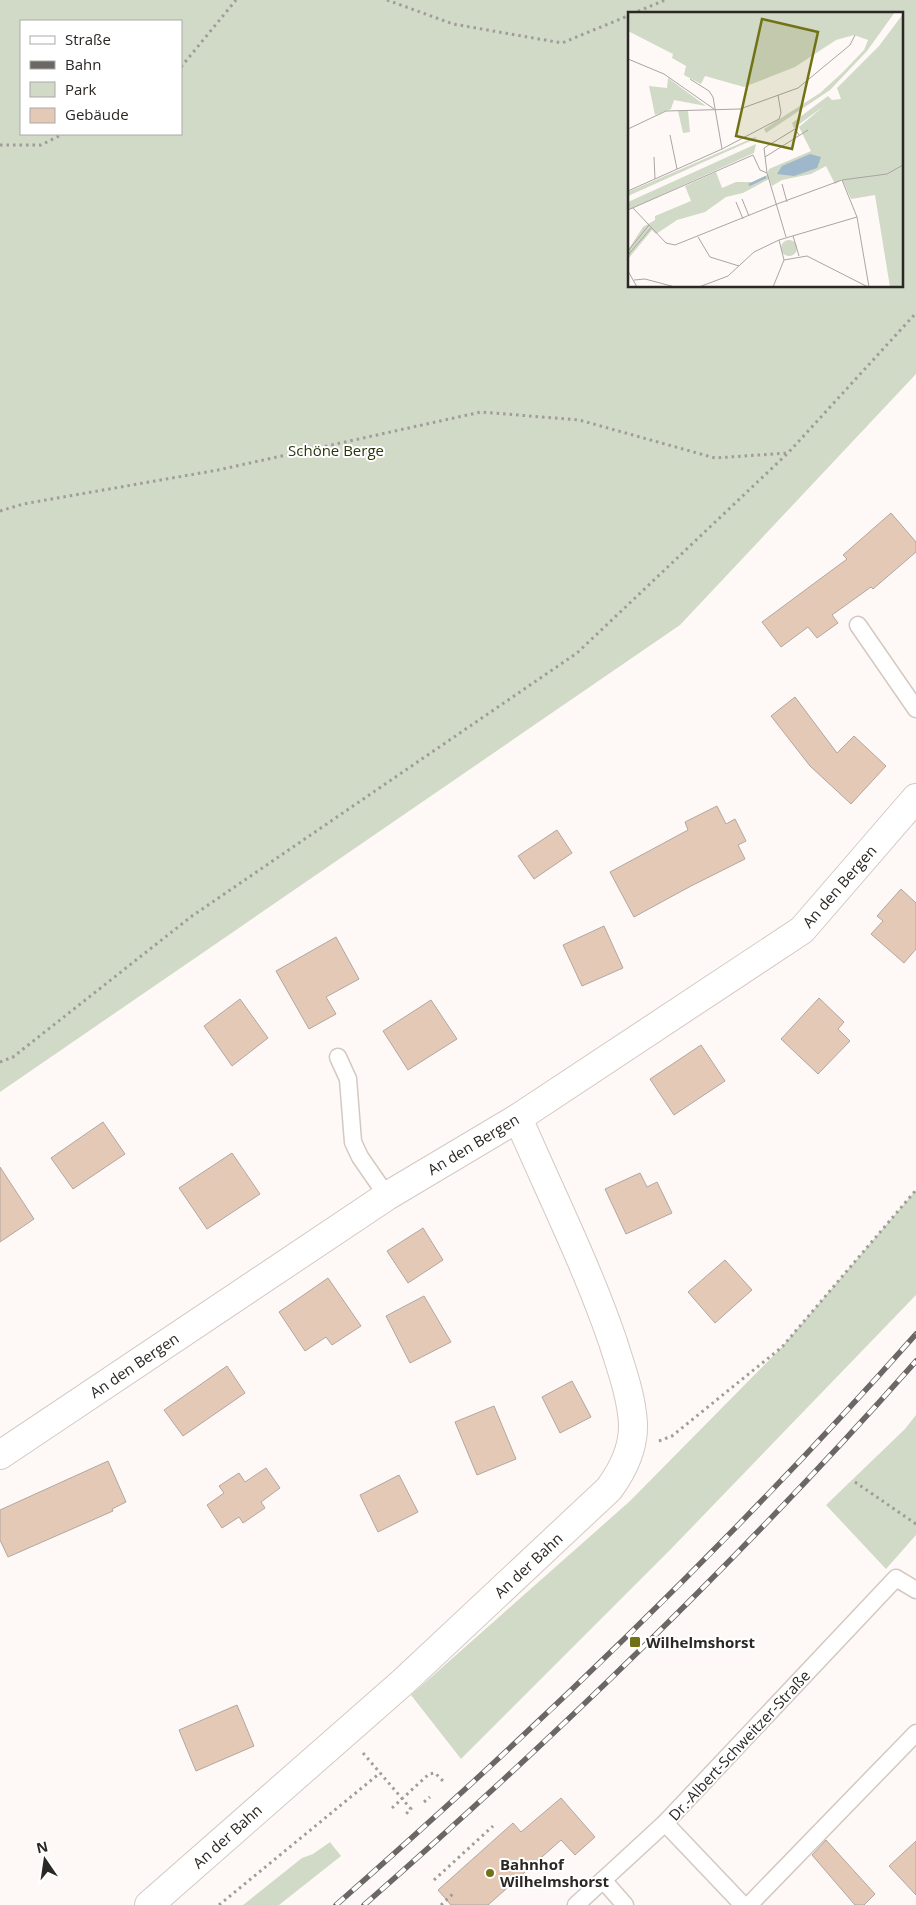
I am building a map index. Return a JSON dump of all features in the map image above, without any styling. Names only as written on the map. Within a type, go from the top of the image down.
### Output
[{"type":"street","name":"An den Bergen","points":[[0,1455],[387,1196],[518,1118],[802,930],[916,798]]},
{"type":"street","name":"An der Bahn","points":[[149,1905],[403,1682],[602,1496],[618,1478],[629,1453],[633,1424],[628,1388],[600,1305],[518,1118]]},
{"type":"lane","points":[[858,625],[916,709]]},
{"type":"lane","points":[[338,1057],[348,1079],[353,1142],[360,1157],[387,1196]]},
{"type":"lane","name":"Dr.-Albert-Schweitzer-Straße","points":[[576,1905],[665,1823],[896,1578],[916,1590]]},
{"type":"lane","points":[[749,1905],[916,1733]]},
{"type":"lane","points":[[665,1823],[743,1905]]},
{"type":"lane","points":[[602,1880],[625,1905]]},
{"type":"path","points":[[182,66],[236,0]]},
{"type":"path","points":[[387,0],[452,24],[562,44],[628,15]]},
{"type":"path","points":[[636,12],[665,0]]},
{"type":"path","points":[[0,146],[41,145],[61,135]]},
{"type":"path","points":[[0,1062],[13,1057],[192,916],[577,653],[788,453],[916,313]]},
{"type":"path","points":[[0,511],[23,504],[218,470],[482,412],[579,420],[714,458],[788,453]]},
{"type":"path","points":[[672,1436],[782,1347],[916,1190]]},
{"type":"path","points":[[855,1482],[916,1524]]},
{"type":"path","points":[[219,1905],[380,1773],[411,1809],[405,1815]]},
{"type":"path","points":[[392,1808],[429,1774],[435,1773],[445,1783]]},
{"type":"path","points":[[424,1802],[430,1797]]},
{"type":"path","points":[[434,1880],[441,1876],[493,1826]]},
{"type":"path","points":[[441,1905],[455,1892]]},
{"type":"green space","name":"Schöne Berge","points":[[0,0],[916,0],[916,374],[680,625],[0,1092]]},
{"type":"green space","points":[[916,1190],[916,1295],[669,1551],[461,1759],[411,1695],[630,1501],[782,1347]]},
{"type":"green space","points":[[916,1415],[916,1535],[886,1569],[826,1505],[905,1429]]},
{"type":"green space","points":[[330,1842],[341,1856],[279,1905],[243,1905],[302,1858],[313,1854]]},
{"type":"building","points":[[891,513],[916,542],[916,552],[873,589],[871,587],[832,615],[838,623],[817,638],[808,627],[781,647],[762,622],[847,559],[843,555]]},
{"type":"building","points":[[795,697],[837,753],[854,736],[886,766],[851,804],[810,766],[771,716]]},
{"type":"building","points":[[717,806],[726,824],[735,819],[746,841],[738,845],[745,859],[634,917],[610,872],[688,830],[685,822]]},
{"type":"building","points":[[557,830],[572,853],[534,879],[518,856]]},
{"type":"building","points":[[901,889],[916,903],[916,949],[904,963],[871,934],[883,921],[877,916]]},
{"type":"building","points":[[604,926],[623,968],[582,986],[563,945]]},
{"type":"building","points":[[336,937],[359,979],[326,997],[336,1014],[309,1029],[276,971]]},
{"type":"building","points":[[819,998],[844,1022],[838,1029],[850,1041],[818,1074],[781,1039]]},
{"type":"building","points":[[240,999],[268,1038],[232,1066],[204,1026]]},
{"type":"building","points":[[431,1000],[457,1039],[408,1070],[383,1031]]},
{"type":"building","points":[[701,1045],[725,1081],[674,1115],[650,1079]]},
{"type":"building","points":[[103,1122],[125,1154],[73,1189],[51,1158]]},
{"type":"building","points":[[232,1153],[260,1194],[207,1229],[179,1188]]},
{"type":"building","points":[[0,1167],[34,1219],[0,1242]]},
{"type":"building","points":[[640,1173],[647,1187],[657,1182],[672,1213],[626,1234],[605,1189]]},
{"type":"building","points":[[423,1228],[443,1260],[408,1283],[387,1251]]},
{"type":"building","points":[[725,1260],[752,1290],[715,1323],[688,1292]]},
{"type":"building","points":[[328,1278],[361,1326],[332,1345],[326,1337],[305,1351],[279,1312]]},
{"type":"building","points":[[424,1296],[451,1342],[410,1363],[386,1316]]},
{"type":"building","points":[[227,1366],[245,1393],[183,1436],[164,1410]]},
{"type":"building","points":[[572,1381],[591,1417],[560,1433],[542,1397]]},
{"type":"building","points":[[494,1406],[516,1459],[477,1475],[455,1422]]},
{"type":"building","points":[[108,1461],[126,1502],[112,1509],[113,1511],[8,1557],[0,1540],[0,1510]]},
{"type":"building","points":[[266,1468],[280,1488],[261,1502],[265,1508],[243,1523],[239,1517],[222,1528],[207,1505],[224,1493],[219,1486],[239,1473],[245,1482]]},
{"type":"building","points":[[399,1475],[418,1512],[378,1532],[360,1495]]},
{"type":"building","points":[[237,1705],[254,1746],[196,1771],[179,1730]]},
{"type":"building","name":"Bahnhof Wilhelmshorst","points":[[561,1798],[595,1837],[575,1855],[561,1840],[488,1905],[451,1905],[438,1890],[513,1823],[521,1832]]},
{"type":"building","points":[[826,1840],[875,1894],[864,1905],[855,1905],[812,1855]]},
{"type":"building","points":[[916,1841],[916,1895],[889,1866]]},
{"type":"railway","points":[[336,1905],[487,1769],[635,1628],[778,1484],[916,1334]]},
{"type":"railway","points":[[364,1905],[508,1775],[649,1642],[785,1504],[916,1361]]},
{"type":"place","name":"Wilhelmshorst","points":[[635,1642]]},
{"type":"place","name":"Bahnhof Wilhelmshorst","points":[[490,1873]]}]
